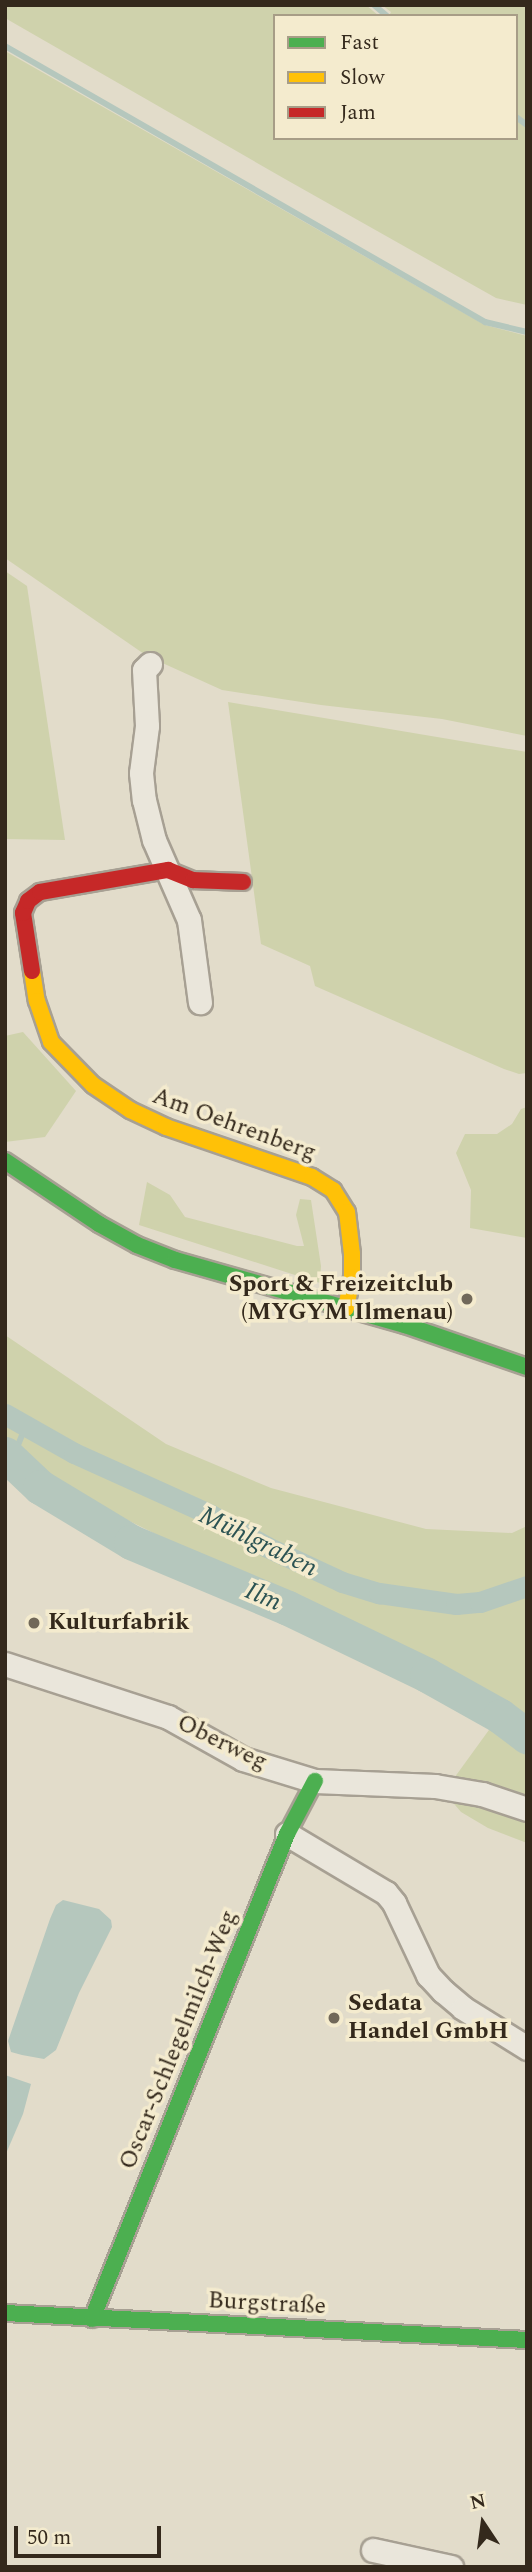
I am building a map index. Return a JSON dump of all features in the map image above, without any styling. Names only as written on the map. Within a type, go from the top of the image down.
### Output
[{"type":"street","points":[[150,664],[144,670],[147,726],[141,773],[144,800],[154,840],[189,920],[200,1002]]},
{"type":"street","name":"Am Oehrenberg","points":[[243,882],[193,880],[167,870],[40,892],[28,901],[23,925],[42,1022],[51,1041],[72,1065],[93,1085],[130,1110],[166,1127],[312,1177],[333,1190],[347,1212],[352,1254],[352,1277],[346,1308]]},
{"type":"street","points":[[5,1161],[50,1193],[137,1244],[175,1260],[346,1308],[527,1367]]},
{"type":"street","name":"Oberweg","points":[[5,1664],[168,1717],[243,1759],[315,1781],[435,1786],[482,1794],[527,1810]]},
{"type":"street","name":"Oscar-Schlegelmilch-Weg","points":[[92,2319],[287,1834],[315,1781]]},
{"type":"street","points":[[287,1834],[386,1893],[394,1903],[428,1975],[463,2008],[527,2048]]},
{"type":"street","name":"Burgstraße","points":[[5,2313],[527,2340]]},
{"type":"street","points":[[373,2550],[451,2567]]},
{"type":"green space","points":[[5,5],[366,5],[377,14],[273,14],[273,140],[518,140],[518,14],[390,14],[382,5],[527,5],[527,305],[496,298],[5,18]]},
{"type":"green space","points":[[5,51],[485,325],[527,336],[527,736],[442,719],[222,690],[147,656],[5,558]]},
{"type":"green space","points":[[5,571],[27,586],[65,840],[5,839]]},
{"type":"green space","points":[[228,702],[527,752],[527,1073],[519,1074],[504,1069],[315,986],[310,966],[261,944]]},
{"type":"green space","points":[[23,1032],[76,1091],[45,1137],[5,1142],[5,1036]]},
{"type":"green space","points":[[527,1107],[527,1238],[470,1228],[471,1190],[456,1153],[465,1134],[497,1134],[512,1124],[521,1109]]},
{"type":"green space","points":[[147,1182],[170,1195],[185,1217],[297,1246],[304,1246],[296,1215],[300,1199],[311,1200],[321,1266],[320,1283],[139,1225]]},
{"type":"green space","points":[[5,1335],[166,1444],[271,1488],[426,1529],[512,1533],[527,1526],[527,1843],[488,1828],[461,1812],[444,1792],[494,1723],[320,1616],[5,1459]]},
{"type":"shaded area","points":[[63,1900],[99,1909],[111,1920],[112,1927],[79,1993],[56,2050],[44,2059],[11,2052],[8,2041],[50,1919],[56,1905]]},
{"type":"shaded area","points":[[5,2075],[31,2084],[23,2114],[5,2156]]},
{"type":"waterway","points":[[374,5],[385,14]]},
{"type":"waterway","points":[[5,46],[485,322],[527,332]]},
{"type":"waterway","points":[[518,118],[527,125]]},
{"type":"waterway","name":"Mühlgraben","points":[[5,1414],[74,1453],[211,1515],[267,1547],[342,1582],[379,1593],[456,1604],[480,1602],[527,1586]]},
{"type":"waterway","points":[[12,1460],[26,1426]]},
{"type":"waterway","name":"Ilm","points":[[5,1454],[40,1487],[131,1542],[288,1608],[427,1675],[500,1716],[527,1736]]},
{"type":"traffic: fast","points":[[5,1161],[99,1224],[137,1245],[175,1260],[405,1325],[527,1367]]},
{"type":"traffic: fast","points":[[92,2319],[287,1834],[315,1781]]},
{"type":"traffic: fast","points":[[5,2313],[527,2340]]},
{"type":"traffic: slow","points":[[32,971],[37,1001],[51,1042],[93,1085],[130,1110],[166,1127],[312,1177],[333,1190],[347,1212],[352,1254],[352,1277],[346,1308]]},
{"type":"traffic: jam","points":[[32,971],[23,913],[28,901],[40,892],[168,870],[193,880],[243,882]]},
{"type":"place","name":"Sport & Freizeitclub (MYGYM Ilmenau)","points":[[467,1299]]},
{"type":"place","name":"Kulturfabrik","points":[[34,1623]]},
{"type":"place","name":"Sedata Handel GmbH","points":[[334,2018]]}]
